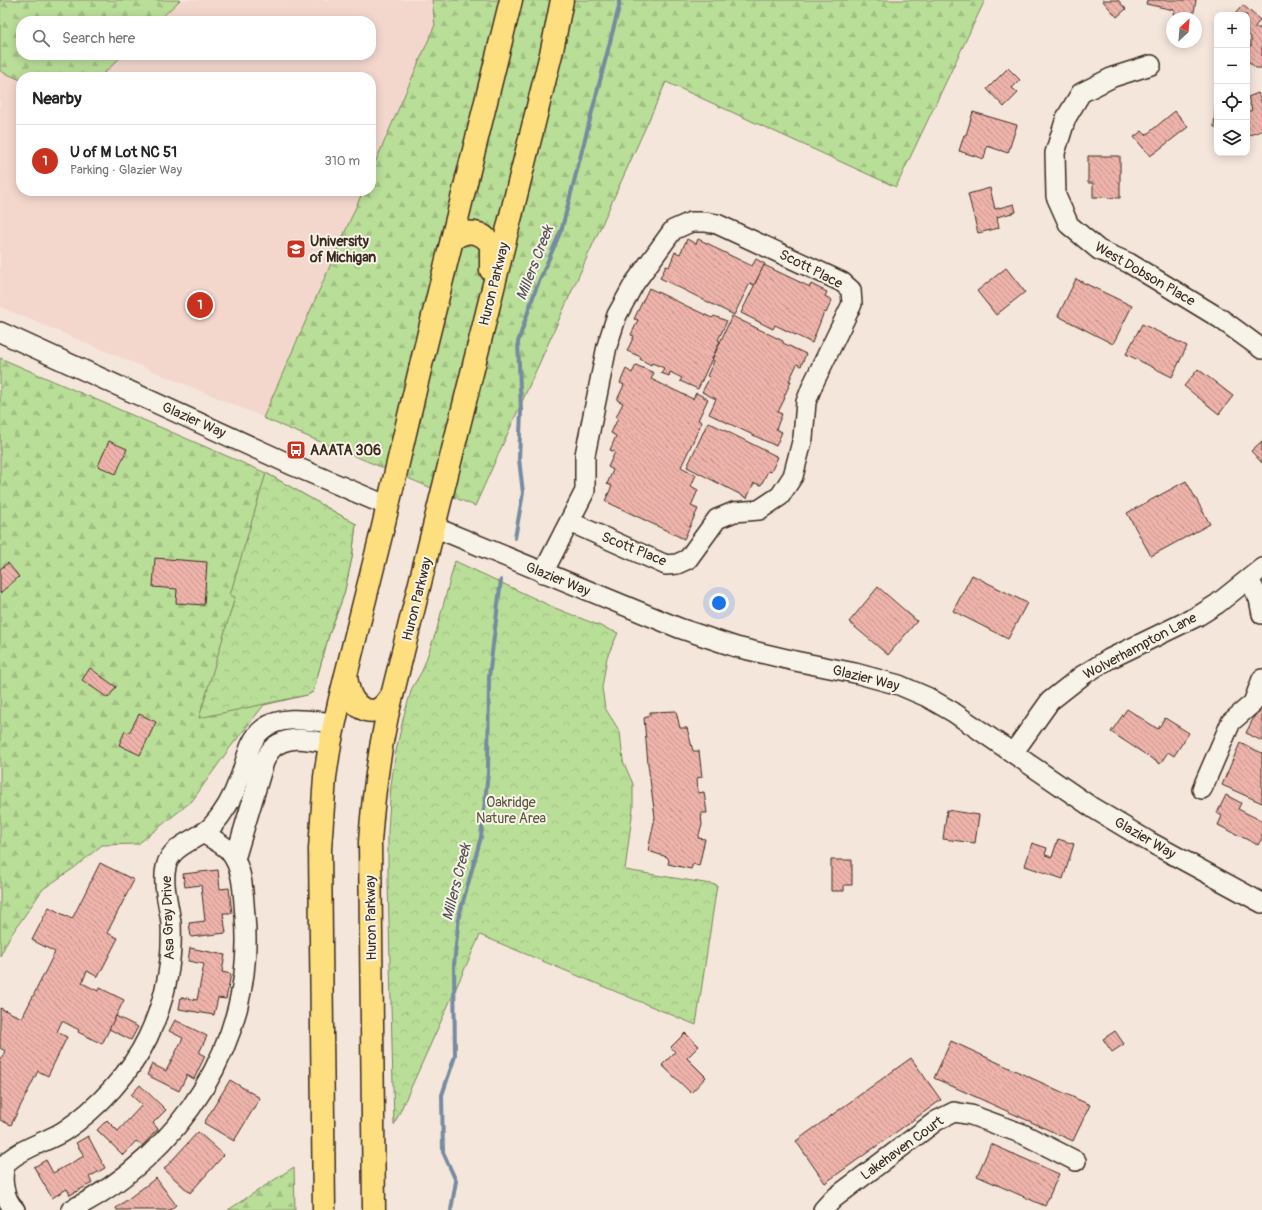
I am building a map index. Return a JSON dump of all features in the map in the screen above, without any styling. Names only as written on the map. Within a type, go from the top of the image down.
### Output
[{"type":"main road","points":[[324,1210],[320,849],[324,784],[330,744],[511,0]]},
{"type":"main road","name":"Huron Parkway","points":[[374,1210],[370,842],[372,803],[378,756],[552,50],[562,0]]},
{"type":"main road","points":[[452,240],[462,233],[473,232],[484,236],[491,245],[492,252],[488,308]]},
{"type":"main road","points":[[346,676],[353,700],[358,706],[364,709],[379,709],[392,695]]},
{"type":"street","name":"West Dobson Place","points":[[1151,65],[1113,77],[1081,93],[1066,118],[1055,153],[1056,196],[1069,225],[1099,250],[1129,263],[1215,315],[1262,350]]},
{"type":"street","name":"Scott Place","points":[[543,573],[585,490],[585,456],[607,346],[617,316],[634,284],[673,230],[692,222],[717,224],[842,282],[851,290],[852,304],[813,384],[806,402],[803,438],[793,476],[780,496],[759,510],[734,512],[717,519],[688,559],[677,564],[666,565],[570,522]]},
{"type":"street","name":"Glazier Way","points":[[0,332],[294,466],[388,506]]},
{"type":"street","name":"Glazier Way","points":[[434,527],[679,628],[736,647],[855,673],[899,685],[927,697],[1094,808],[1141,837],[1262,903]]},
{"type":"street","name":"Wolverhampton Lane","points":[[1013,753],[1050,701],[1083,675],[1109,659],[1198,616],[1217,604],[1255,573]]},
{"type":"street","points":[[1255,573],[1262,614]]},
{"type":"street","points":[[1202,789],[1231,722],[1253,703],[1262,679]]},
{"type":"street","name":"Asa Gray Drive","points":[[15,1210],[10,1206],[3,1191],[3,1176],[6,1165],[16,1155],[64,1131],[103,1099],[134,1061],[147,1039],[159,1013],[170,970],[171,924],[165,881],[166,867],[171,856],[179,847],[212,826],[226,808],[239,781],[250,748],[256,735],[262,729],[275,722],[291,720],[334,723]]},
{"type":"street","points":[[234,859],[264,762],[270,750],[291,739],[309,740],[330,744]]},
{"type":"street","points":[[71,1210],[112,1187],[165,1141],[187,1114],[206,1086],[225,1046],[236,1017],[245,968],[246,929],[239,869],[230,852],[224,846],[203,833]]},
{"type":"street","name":"Lakehaven Court","points":[[823,1210],[833,1199],[936,1121],[954,1112],[971,1115],[1023,1134],[1076,1162]]},
{"type":"shaded area","name":"University of Michigan","points":[[0,0],[985,0],[896,187],[666,82],[475,506],[0,307]]},
{"type":"green space","points":[[0,0],[180,0],[163,16],[16,16],[16,60],[118,60],[105,72],[16,72],[16,78],[0,71]]},
{"type":"green space","name":"University of Michigan","points":[[432,0],[985,0],[896,187],[666,82],[475,506],[263,418],[361,196],[376,196],[376,161],[435,25]]},
{"type":"green space","points":[[0,358],[266,473],[356,524],[352,558],[344,594],[329,635],[313,692],[307,695],[264,705],[229,749],[192,801],[138,844],[102,845],[74,868],[43,889],[9,938],[0,956]]},
{"type":"green space","points":[[266,473],[356,524],[352,558],[344,594],[329,635],[313,692],[307,695],[199,718],[235,597],[230,595]]},
{"type":"green space","name":"Oakridge Nature Area","points":[[455,561],[555,608],[618,633],[607,657],[602,688],[605,708],[620,732],[623,761],[633,784],[633,808],[625,870],[717,885],[696,1025],[480,935],[394,1125],[388,881],[388,831],[391,785],[396,751],[404,715],[412,688],[422,671],[436,632]]},
{"type":"green space","points":[[294,1167],[295,1210],[228,1210]]},
{"type":"building","points":[[1102,0],[1118,0],[1126,9],[1117,17]]},
{"type":"building","points":[[1147,0],[1196,0],[1194,12],[1174,12],[1174,10],[1146,4]]},
{"type":"building","points":[[1243,5],[1260,20],[1254,28],[1262,28],[1262,68],[1256,68],[1250,63],[1250,12],[1237,12]]},
{"type":"building","points":[[1008,68],[1020,80],[1012,88],[1018,93],[1004,107],[987,89]]},
{"type":"building","points":[[1258,93],[1262,103],[1262,131],[1250,135],[1250,111],[1252,110],[1250,96]]},
{"type":"building","points":[[1175,111],[1188,127],[1150,156],[1134,137],[1142,131],[1146,135]]},
{"type":"building","points":[[973,112],[1017,125],[1008,153],[987,146],[984,159],[959,151]]},
{"type":"building","points":[[1088,156],[1120,156],[1120,198],[1093,197],[1093,183],[1088,183]]},
{"type":"building","points":[[990,188],[995,209],[1014,204],[1016,212],[997,217],[999,228],[978,233],[968,194]]},
{"type":"building","points":[[687,239],[696,244],[698,239],[752,266],[756,259],[765,264],[754,285],[750,283],[734,315],[660,278],[666,266],[669,267],[675,252],[680,254]]},
{"type":"building","points":[[764,265],[810,287],[811,284],[827,292],[825,296],[832,300],[826,313],[824,312],[812,343],[775,325],[773,329],[741,313]]},
{"type":"building","points":[[1006,268],[1025,292],[996,315],[977,291]]},
{"type":"building","points":[[1076,279],[1132,306],[1113,344],[1058,316]]},
{"type":"building","points":[[649,288],[712,318],[714,316],[727,321],[718,340],[720,341],[698,389],[680,381],[682,378],[670,372],[669,376],[661,373],[664,368],[652,363],[651,365],[640,359],[641,357],[627,351],[634,336],[631,335],[638,320],[634,319]]},
{"type":"building","points":[[732,316],[806,354],[801,366],[797,364],[789,381],[791,381],[784,397],[785,398],[778,412],[782,414],[776,429],[782,432],[776,446],[709,414],[716,399],[702,392],[710,377],[707,376],[714,361],[712,360]]},
{"type":"building","points":[[1142,324],[1187,346],[1172,377],[1126,354]]},
{"type":"building","points":[[636,365],[654,373],[651,379],[693,399],[696,393],[708,399],[698,420],[702,422],[681,467],[696,475],[691,486],[698,490],[691,506],[698,509],[684,539],[605,501],[612,486],[607,484],[613,470],[608,467],[615,452],[610,450],[616,436],[611,433],[618,418],[616,417],[623,403],[617,400],[624,385],[620,383],[626,369],[632,373]]},
{"type":"building","points":[[1198,369],[1233,396],[1219,414],[1184,386]]},
{"type":"building","points":[[708,422],[778,457],[771,472],[768,471],[761,485],[754,483],[747,498],[687,467]]},
{"type":"building","points":[[109,441],[127,449],[116,474],[98,466]]},
{"type":"building","points":[[1262,441],[1262,463],[1251,451]]},
{"type":"building","points":[[1186,481],[1210,524],[1151,556],[1127,513]]},
{"type":"building","points":[[155,558],[207,562],[204,605],[176,603],[177,589],[153,587]]},
{"type":"building","points":[[8,563],[19,577],[0,593],[0,569]]},
{"type":"building","points":[[972,575],[1027,603],[1008,639],[953,611]]},
{"type":"building","points":[[878,587],[917,621],[888,655],[849,622]]},
{"type":"building","points":[[90,668],[116,687],[108,698],[82,680]]},
{"type":"building","points":[[1262,701],[1262,741],[1246,733]]},
{"type":"building","points":[[1127,709],[1158,729],[1165,718],[1189,733],[1174,756],[1168,752],[1160,764],[1111,732]]},
{"type":"building","points":[[676,711],[680,728],[687,728],[693,751],[699,751],[702,777],[697,778],[698,793],[704,792],[707,813],[701,813],[702,825],[698,838],[705,839],[699,866],[693,864],[691,869],[668,864],[669,860],[667,857],[648,851],[655,817],[644,718],[650,716],[650,712]]},
{"type":"building","points":[[139,714],[156,722],[140,755],[119,745],[125,731],[129,733]]},
{"type":"building","points":[[1240,743],[1262,753],[1262,803],[1222,785]]},
{"type":"building","points":[[1226,795],[1241,803],[1238,809],[1262,821],[1262,838],[1258,845],[1218,825],[1222,816],[1217,813]]},
{"type":"building","points":[[947,810],[979,815],[975,843],[943,839]]},
{"type":"building","points":[[1058,839],[1074,844],[1063,879],[1025,866],[1032,843],[1047,848],[1045,855],[1052,857]]},
{"type":"building","points":[[831,860],[852,860],[852,885],[844,885],[844,891],[831,891]]},
{"type":"building","points":[[100,863],[134,880],[107,933],[118,938],[98,977],[87,971],[82,983],[98,991],[100,988],[124,1000],[102,1044],[78,1032],[79,1030],[62,1021],[57,1032],[67,1037],[48,1076],[38,1071],[11,1125],[0,1120],[0,1062],[5,1051],[0,1048],[0,1008],[22,1018],[55,952],[32,940],[49,907],[72,919]]},
{"type":"building","points":[[218,870],[220,889],[229,888],[232,913],[223,913],[226,933],[191,937],[189,923],[205,921],[201,885],[185,887],[183,874]]},
{"type":"building","points":[[190,948],[225,955],[222,972],[231,974],[226,999],[218,998],[214,1015],[179,1009],[181,997],[197,1000],[204,964],[188,961]]},
{"type":"building","points":[[116,1016],[138,1027],[131,1040],[109,1029]]},
{"type":"building","points":[[175,1020],[207,1036],[199,1053],[205,1056],[194,1079],[187,1075],[179,1091],[147,1075],[152,1064],[166,1071],[183,1038],[169,1031]]},
{"type":"building","points":[[1115,1031],[1124,1044],[1112,1052],[1103,1039]]},
{"type":"building","points":[[685,1033],[699,1046],[687,1058],[706,1077],[691,1093],[662,1065],[675,1052],[671,1047]]},
{"type":"building","points":[[951,1041],[1090,1105],[1073,1141],[934,1078]]},
{"type":"building","points":[[911,1058],[941,1100],[825,1183],[796,1141]]},
{"type":"building","points":[[230,1080],[260,1098],[234,1141],[204,1123]]},
{"type":"building","points":[[140,1085],[166,1110],[153,1123],[158,1129],[142,1146],[136,1141],[123,1155],[97,1130],[107,1120],[118,1131],[142,1105],[131,1095]]},
{"type":"building","points":[[198,1132],[224,1155],[190,1193],[164,1169]]},
{"type":"building","points":[[88,1136],[105,1168],[89,1177],[92,1183],[70,1195],[67,1189],[52,1198],[34,1167],[46,1160],[53,1173],[84,1156],[76,1143]]},
{"type":"building","points":[[991,1144],[1059,1174],[1045,1206],[977,1176]]},
{"type":"building","points":[[156,1178],[176,1205],[170,1210],[117,1210],[116,1208]]},
{"type":"waterway","name":"Millers Creek","points":[[515,538],[523,493],[519,459],[521,411],[518,342],[535,291],[562,228],[619,7],[619,0]]},
{"type":"waterway","name":"Millers Creek","points":[[451,1210],[456,1181],[443,1152],[442,1095],[455,1056],[454,965],[459,916],[481,837],[488,773],[489,677],[501,580]]},
{"type":"place","name":"University of Michigan","points":[[296,249]]},
{"type":"place","name":"U of M Lot NC 51","points":[[200,305]]},
{"type":"place","name":"AAATA 306","points":[[296,450]]}]
